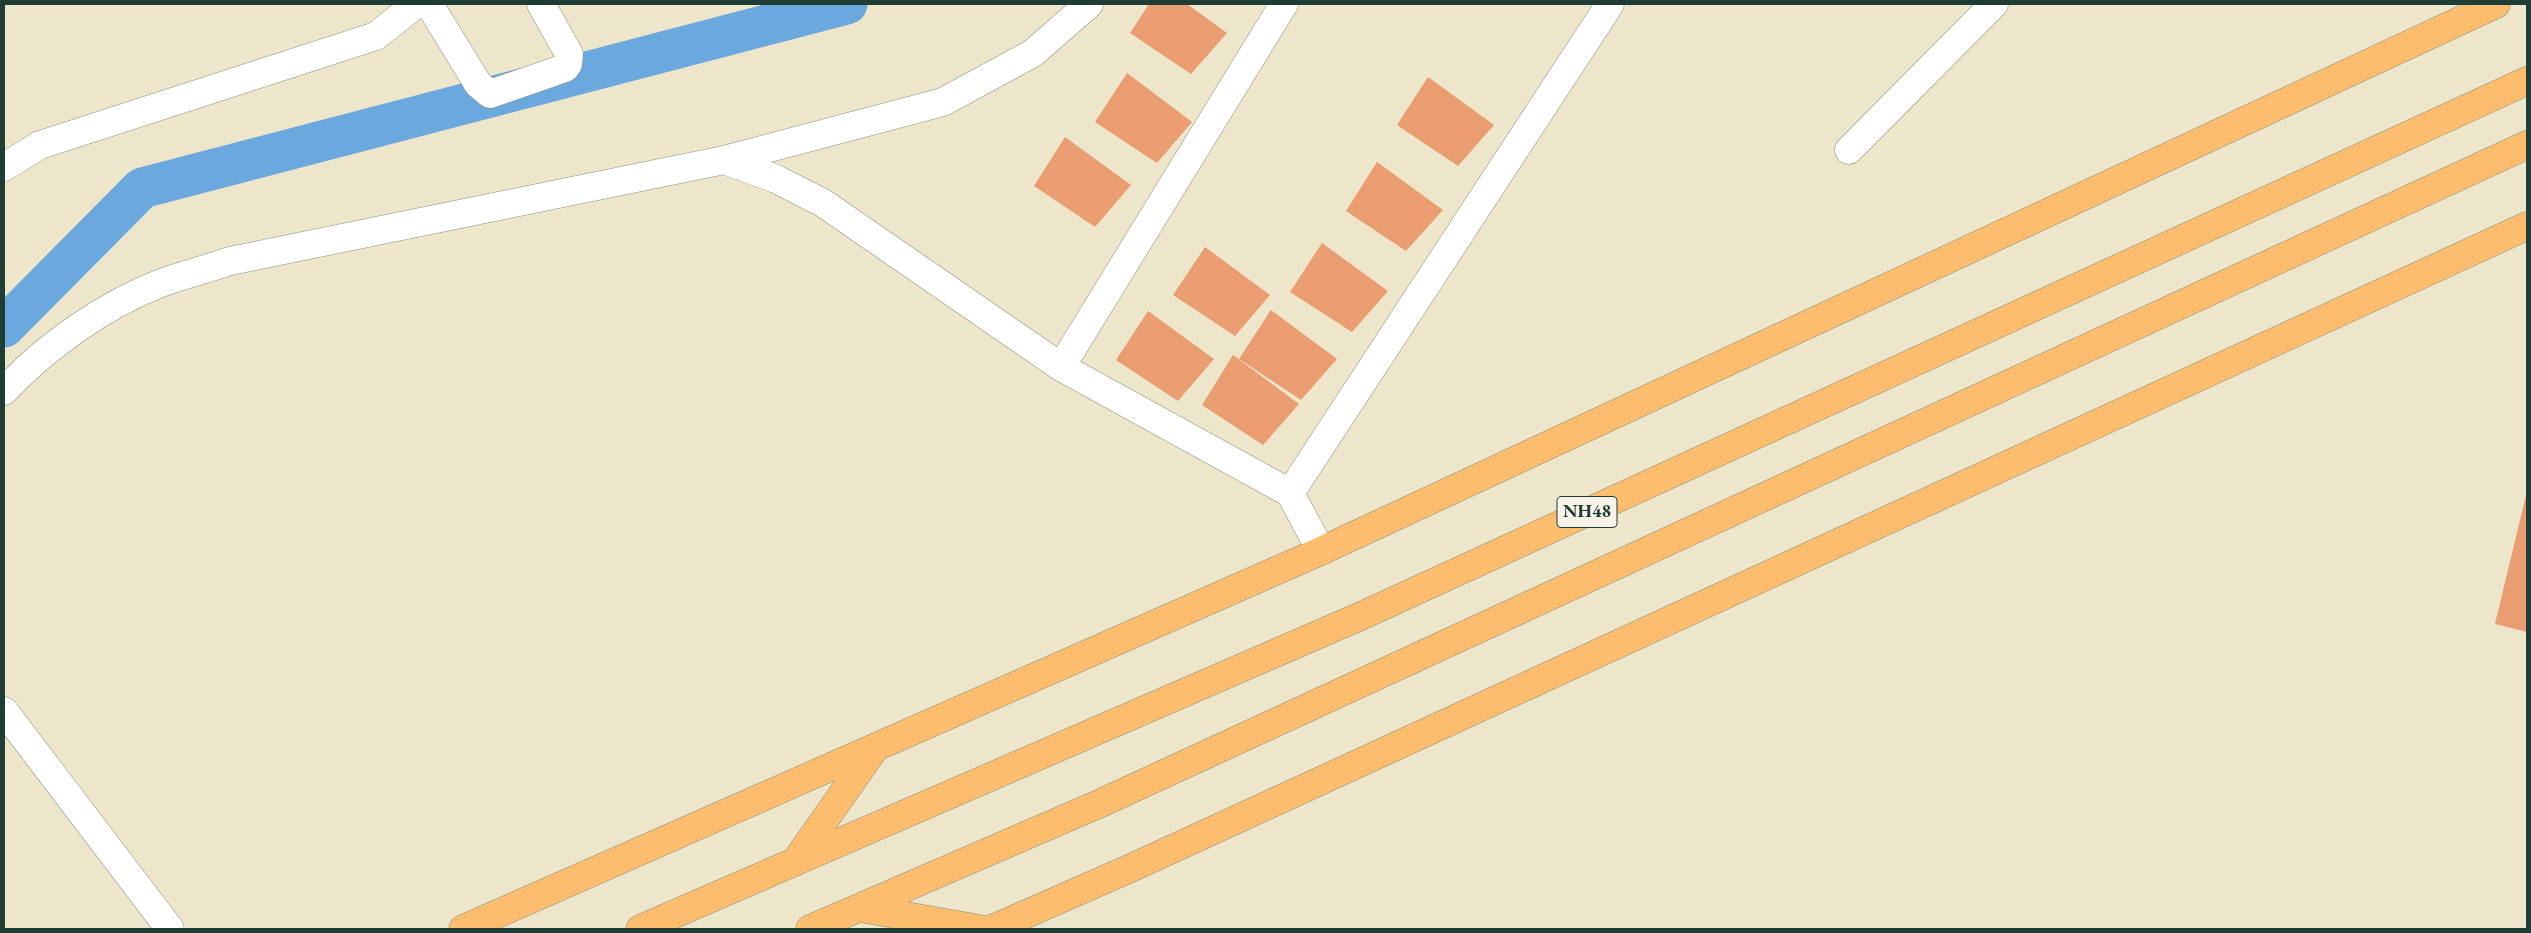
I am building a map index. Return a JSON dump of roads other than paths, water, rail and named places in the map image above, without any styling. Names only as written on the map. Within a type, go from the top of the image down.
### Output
[{"type":"highway","points":[[463,929],[1321,551],[2496,4]]},
{"type":"highway","name":"NH48","points":[[640,929],[1361,616],[2527,81]]},
{"type":"highway","points":[[810,929],[1100,804],[2527,145]]},
{"type":"highway","points":[[992,929],[1140,864],[2527,226]]},
{"type":"highway","points":[[795,862],[876,747]]},
{"type":"highway","points":[[860,908],[980,929]]},
{"type":"street","points":[[4,168],[40,145],[376,36],[416,4]]},
{"type":"street","points":[[430,4],[478,84],[490,94],[565,68],[568,64],[569,54],[541,4]]},
{"type":"street","points":[[4,391],[28,366],[96,316],[160,283],[230,261],[724,160],[943,102],[1033,53],[1089,4]]},
{"type":"street","points":[[1061,367],[1284,4]]},
{"type":"street","points":[[1290,493],[1610,4]]},
{"type":"street","points":[[1849,150],[1994,4]]},
{"type":"street","points":[[724,160],[776,179],[823,203],[1061,367],[1290,493],[1321,551]]},
{"type":"street","points":[[4,711],[170,929]]},
{"type":"waterway","points":[[4,327],[142,188],[847,4]]}]
